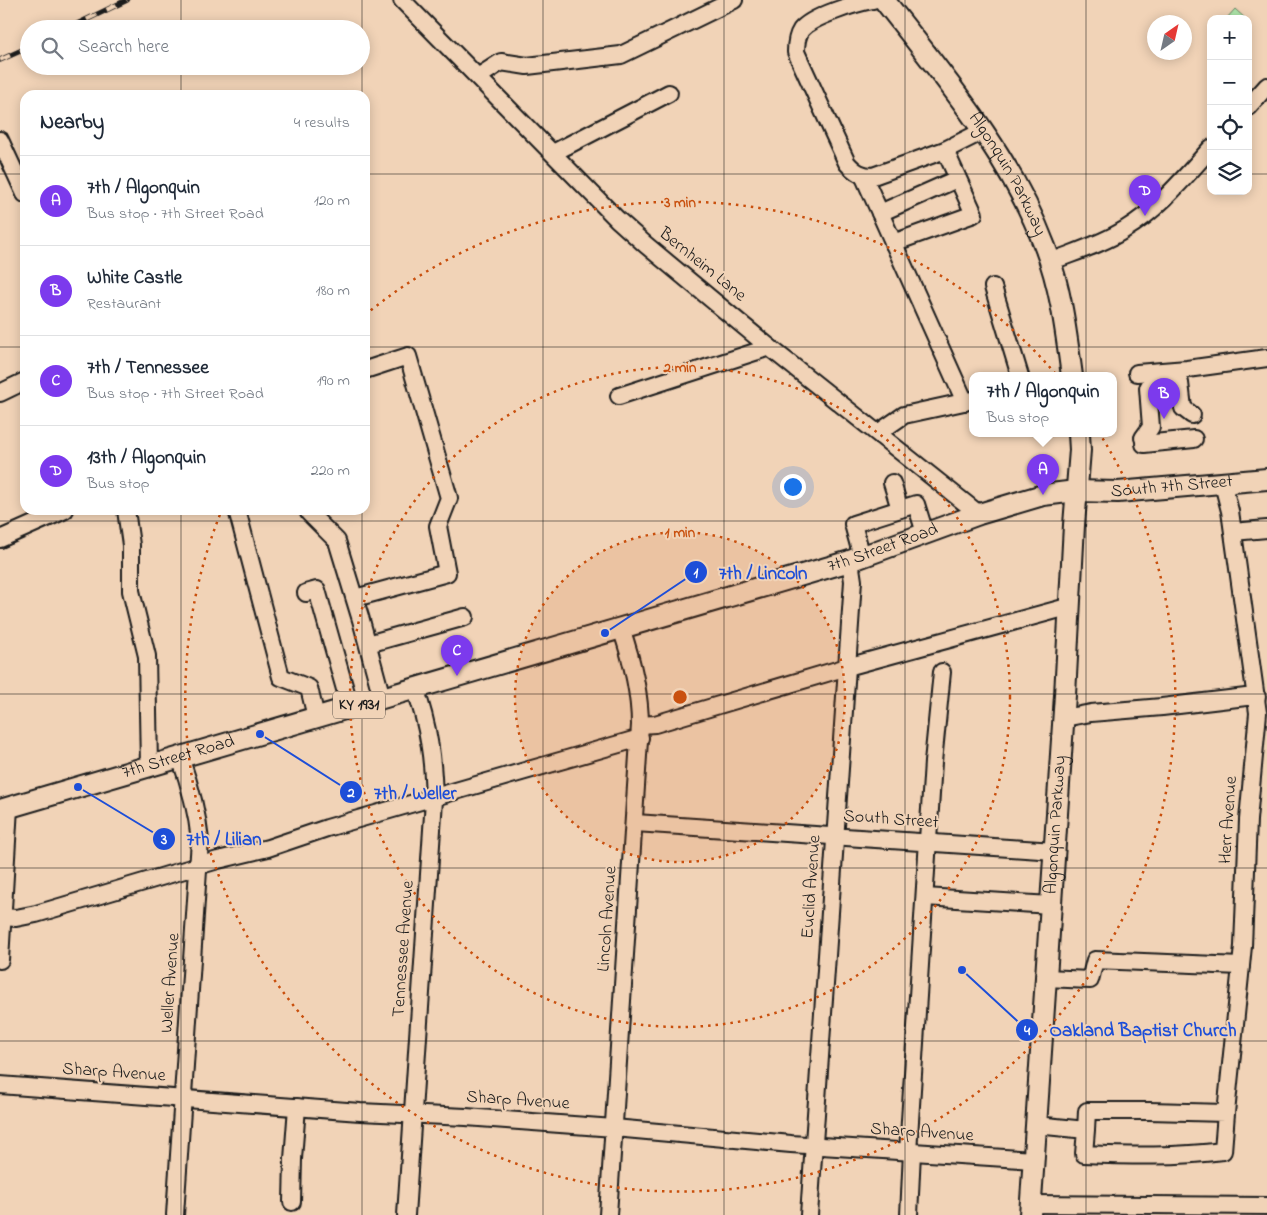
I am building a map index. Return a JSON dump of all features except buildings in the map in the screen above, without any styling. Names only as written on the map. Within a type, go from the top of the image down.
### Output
[{"type":"main road","name":"Algonquin Parkway","points":[[884,0],[969,110],[1000,158],[1027,207],[1050,262],[1064,316],[1071,372]]},
{"type":"main road","name":"Algonquin Parkway","points":[[1030,1210],[1064,718],[1076,491],[1080,450],[1079,437]]},
{"type":"main road","name":"South 7th Street","points":[[1076,491],[1118,492],[1267,479]]},
{"type":"main road","name":"7th Street Road","points":[[5,808],[856,559],[978,514],[1042,495],[1076,491]]},
{"type":"street","name":"Bernheim Lane","points":[[402,0],[617,219],[646,245],[978,514]]},
{"type":"street","points":[[478,77],[501,62],[526,66],[621,55],[734,0]]},
{"type":"street","points":[[873,0],[846,7],[808,24],[801,30],[796,43],[796,52],[847,163],[854,171],[863,175],[873,176],[945,150],[983,131]]},
{"type":"street","points":[[1249,105],[1267,86]]},
{"type":"street","points":[[553,153],[669,93]]},
{"type":"street","points":[[0,140],[20,183]]},
{"type":"street","points":[[893,243],[974,214],[945,150]]},
{"type":"street","points":[[1050,262],[1111,237],[1145,216],[1181,182],[1209,150]]},
{"type":"street","points":[[863,175],[893,243],[969,401],[904,415],[878,433]]},
{"type":"street","points":[[880,213],[957,179]]},
{"type":"street","points":[[993,287],[1019,372]]},
{"type":"street","points":[[619,396],[769,346]]},
{"type":"street","points":[[355,598],[447,573],[438,526],[449,498],[408,356],[370,368]]},
{"type":"street","points":[[1137,373],[1187,369],[1267,358]]},
{"type":"street","points":[[1192,415],[1183,408],[1180,384],[1173,378],[1152,381],[1148,388],[1151,426],[1143,441],[1194,439]]},
{"type":"street","points":[[0,393],[20,383]]},
{"type":"street","points":[[892,483],[900,509],[916,504],[925,534]]},
{"type":"street","name":"Herr Avenue","points":[[1086,1130],[1084,1154],[1141,1156],[1223,1152],[1243,946],[1248,820],[1258,713],[1234,532],[1224,484]]},
{"type":"street","name":"Euclid Avenue","points":[[809,1215],[856,559],[853,524],[900,509]]},
{"type":"street","points":[[0,539],[54,515]]},
{"type":"street","points":[[127,515],[131,545],[131,591],[147,656],[149,766]]},
{"type":"street","points":[[238,515],[281,677],[309,688],[316,717]]},
{"type":"street","points":[[311,515],[337,541],[355,598],[382,698]]},
{"type":"street","points":[[1234,532],[1267,529]]},
{"type":"street","points":[[306,593],[317,590],[350,707]]},
{"type":"street","points":[[2,918],[22,918],[200,865],[268,848],[640,731],[655,724],[847,667],[1071,606]]},
{"type":"street","points":[[368,644],[465,617]]},
{"type":"street","name":"Lincoln Avenue","points":[[608,1215],[640,731],[640,704],[636,678],[621,628]]},
{"type":"street","points":[[909,1215],[910,1152],[933,762],[942,672]]},
{"type":"street","name":"Tennessee Avenue","points":[[406,1215],[434,797],[434,771],[431,746],[425,716],[415,688]]},
{"type":"street","points":[[1064,718],[1091,713],[1257,697]]},
{"type":"street","name":"Weller Avenue","points":[[175,1215],[200,865],[198,818],[190,784],[180,758]]},
{"type":"street","points":[[0,960],[5,808]]},
{"type":"street","name":"South Street","points":[[635,823],[1055,851]]},
{"type":"street","points":[[925,897],[1051,905]]},
{"type":"street","points":[[1046,978],[1090,980],[1095,960],[1241,966]]},
{"type":"street","name":"Sharp Avenue","points":[[0,1085],[614,1128],[814,1146],[1034,1160]]},
{"type":"street","points":[[292,1202],[297,1107]]},
{"type":"street","points":[[1036,1125],[1086,1130],[1087,1111],[1226,1113]]},
{"type":"street","points":[[1030,1210],[1267,1206]]},
{"type":"green space","points":[[1235,9],[1242,15],[1230,15]]},
{"type":"railway","points":[[86,20],[127,0]]},
{"type":"railway","points":[[0,60],[20,51]]},
{"type":"place","name":"13th / Algonquin","points":[[1145,216]]},
{"type":"place","name":"White Castle","points":[[1164,419]]},
{"type":"place","name":"7th / Algonquin","points":[[1043,495]]},
{"type":"place","name":"7th / Lincoln","points":[[605,633]]},
{"type":"place","name":"7th / Tennessee","points":[[457,676]]},
{"type":"place","name":"7th / Weller","points":[[260,734]]},
{"type":"place","name":"7th / Lilian","points":[[78,787]]},
{"type":"place","name":"Oakland Baptist Church","points":[[962,970]]}]
